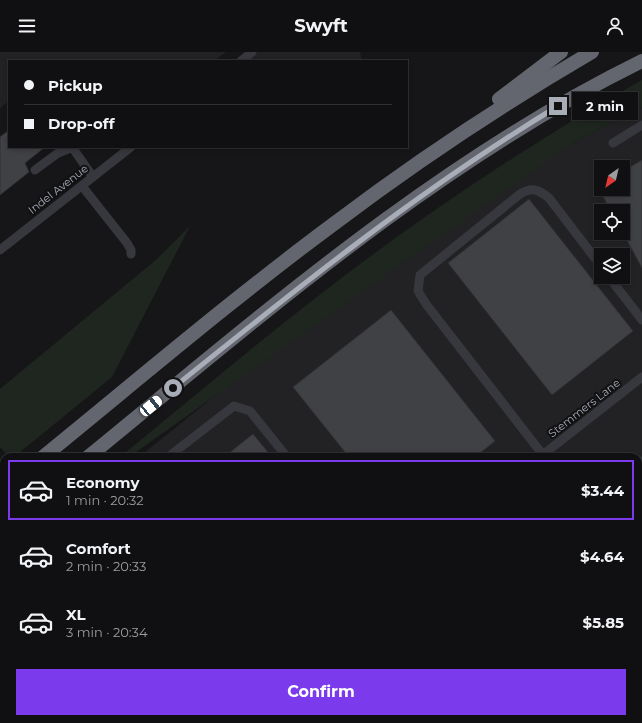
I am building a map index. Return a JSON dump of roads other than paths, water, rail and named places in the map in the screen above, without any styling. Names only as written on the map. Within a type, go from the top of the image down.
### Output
[{"type":"highway","points":[[438,149],[560,52]]},
{"type":"highway","points":[[48,453],[284,261],[367,199],[438,149],[517,97],[592,52]]},
{"type":"highway","points":[[93,453],[307,280],[391,217],[548,111],[576,94],[642,61]]},
{"type":"street","points":[[242,60],[252,52]]},
{"type":"street","points":[[613,143],[642,125]]},
{"type":"street","points":[[35,170],[58,153],[70,148]]},
{"type":"street","points":[[73,148],[93,177]]},
{"type":"street","name":"Indel Avenue","points":[[2,245],[82,186],[130,148]]},
{"type":"street","points":[[82,186],[126,243],[131,250],[131,254]]},
{"type":"street","points":[[540,453],[426,304],[418,291],[420,275],[520,194],[532,189],[538,190],[549,198],[594,257]]},
{"type":"street","points":[[614,284],[642,320]]},
{"type":"street","name":"Stemmers Lane","points":[[546,453],[642,377]]},
{"type":"street","points":[[173,453],[234,406],[250,411],[284,453]]}]
